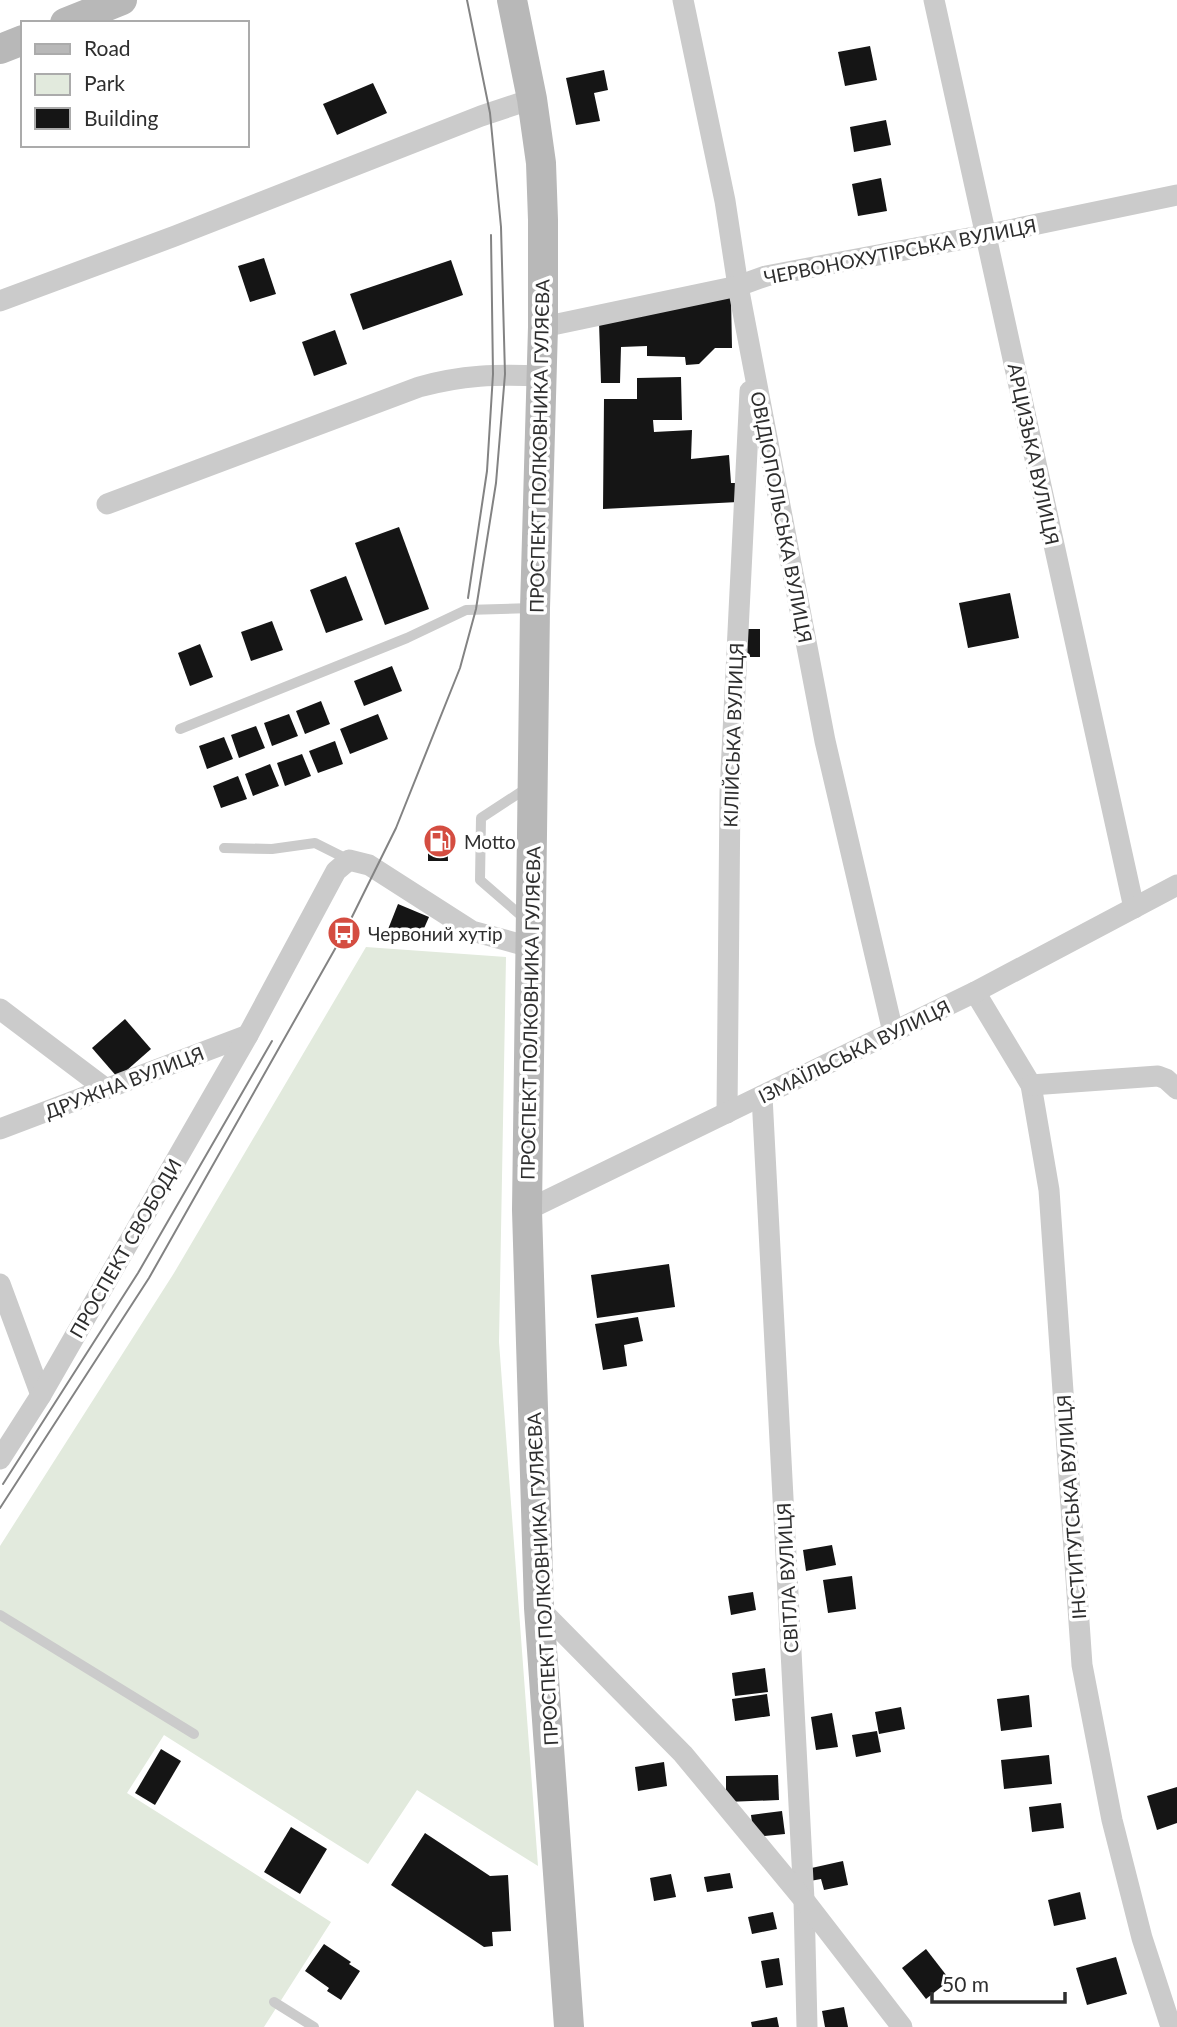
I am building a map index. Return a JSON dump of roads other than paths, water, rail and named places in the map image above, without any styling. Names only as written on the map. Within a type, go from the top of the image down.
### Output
[{"type":"main road","points":[[70,21],[122,0]]},
{"type":"main road","name":"ПРОСПЕКТ ПОЛКОВНИКА ГУЛЯЄВА","points":[[512,0],[532,99],[541,163],[542,327],[535,608],[527,1210],[539,1608],[569,2027]]},
{"type":"main road","points":[[0,49],[21,41]]},
{"type":"street","name":"ОВІДІОПОЛЬСЬКА ВУЛИЦЯ","points":[[683,0],[724,201],[825,741],[892,1032]]},
{"type":"street","name":"АРЦИЗЬКА ВУЛИЦЯ","points":[[934,0],[1134,908]]},
{"type":"street","points":[[0,301],[175,236],[481,116],[532,99]]},
{"type":"street","name":"ЧЕРВОНОХУТІРСЬКА ВУЛИЦЯ","points":[[542,327],[738,286],[766,276],[985,235],[1177,195]]},
{"type":"street","name":"КІЛІЙСЬКА ВУЛИЦЯ","points":[[727,1113],[730,792],[752,357]]},
{"type":"street","points":[[107,504],[449,378],[493,374],[541,376]]},
{"type":"street","points":[[349,860],[369,865],[472,931],[530,935]]},
{"type":"street","name":"ПРОСПЕКТ СВОБОДИ","points":[[0,1459],[41,1395],[248,1035],[336,872],[349,860]]},
{"type":"street","name":"ІЗМАЇЛЬСЬКА ВУЛИЦЯ","points":[[527,1210],[975,992],[1177,885]]},
{"type":"street","name":"ІНСТИТУТСЬКА ВУЛИЦЯ","points":[[975,992],[1031,1085],[1049,1190],[1082,1665],[1112,1820],[1142,1938],[1171,2027]]},
{"type":"street","points":[[0,1009],[106,1090]]},
{"type":"street","name":"ДРУЖНА ВУЛИЦЯ","points":[[0,1129],[248,1035]]},
{"type":"street","points":[[1031,1085],[1158,1076],[1177,1089]]},
{"type":"street","name":"СВІТЛА ВУЛИЦЯ","points":[[762,1096],[804,1900],[807,2027]]},
{"type":"street","points":[[0,1284],[41,1395]]},
{"type":"street","points":[[539,1608],[683,1754],[804,1900],[902,2027]]},
{"type":"lane","points":[[180,729],[407,638],[466,610],[535,608]]},
{"type":"lane","points":[[530,935],[480,880],[481,818],[532,785]]},
{"type":"lane","points":[[224,848],[272,849],[315,843],[349,860]]},
{"type":"lane","points":[[0,1615],[194,1734]]},
{"type":"lane","points":[[274,2002],[314,2027]]},
{"type":"tram line","points":[[0,1508],[149,1278],[344,933],[396,828],[460,668],[476,609],[496,483],[505,374],[501,227],[490,113],[467,0]]},
{"type":"tram line","points":[[468,598],[487,471],[493,374],[491,235]]},
{"type":"tram line","points":[[3,1484],[138,1273],[272,1041]]},
{"type":"place","name":"Motto","points":[[440,841]]},
{"type":"place","name":"Червоний хутір","points":[[344,933]]}]
